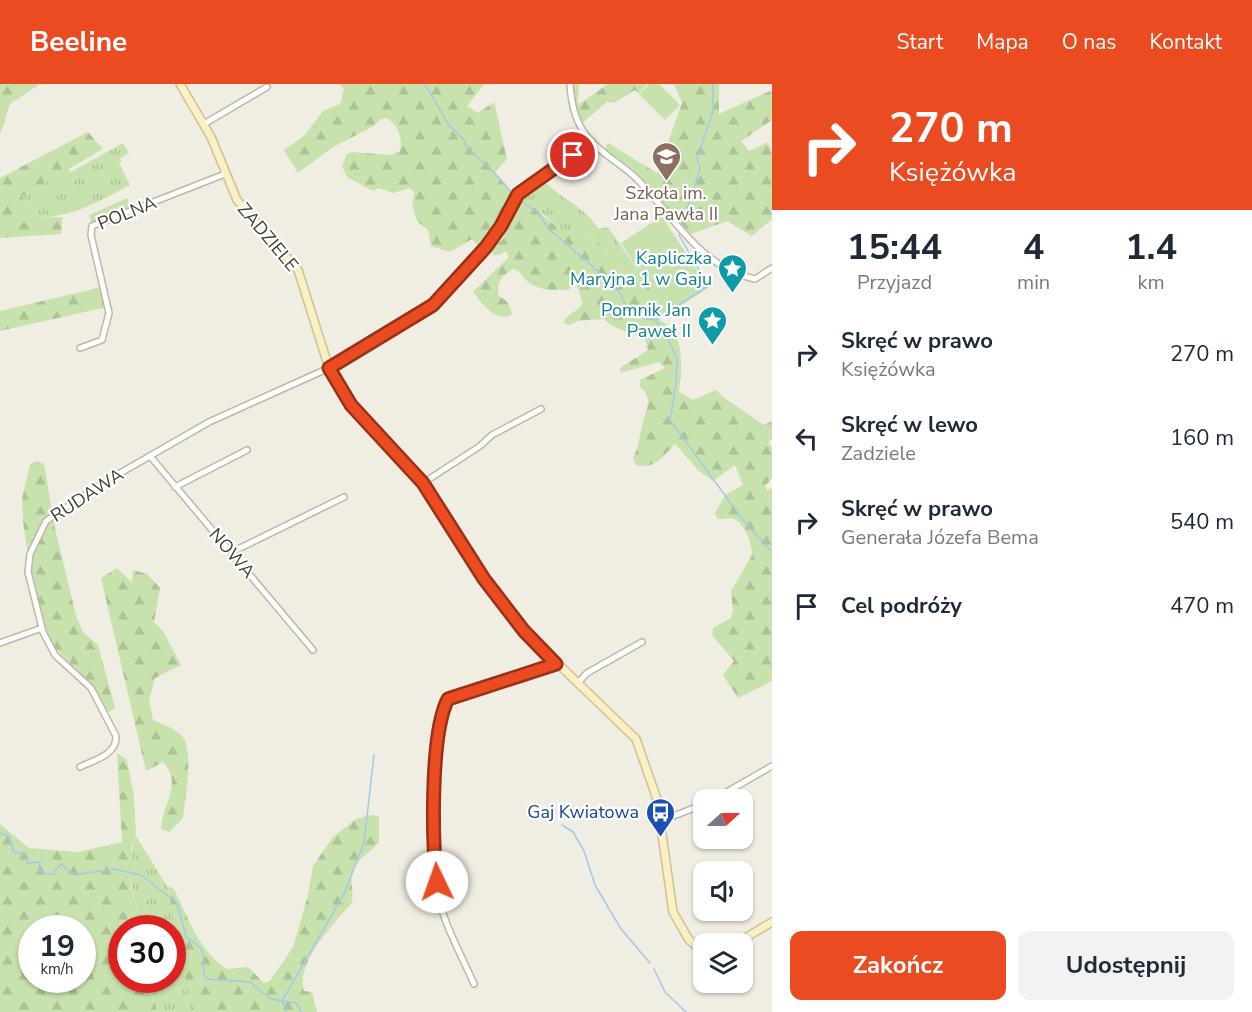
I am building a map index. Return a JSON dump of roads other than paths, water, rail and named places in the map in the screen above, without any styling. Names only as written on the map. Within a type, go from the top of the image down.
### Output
[{"type":"street","name":"ZADZIELE","points":[[180,84],[204,124],[237,200],[298,270],[329,368],[354,408],[423,483],[484,579],[524,631],[556,664],[602,703],[636,739],[655,788],[673,912],[693,943]]},
{"type":"street","points":[[570,84],[576,120],[590,140],[638,180],[698,248],[719,263],[754,279],[772,268]]},
{"type":"street","points":[[204,124],[267,87]]},
{"type":"street","name":"RUDAWA","points":[[80,767],[110,752],[116,742],[116,732],[91,688],[55,654],[42,628],[28,572],[30,554],[46,520],[150,456],[237,408],[329,368],[433,305],[496,233],[518,194],[590,140]]},
{"type":"street","name":"POLNA","points":[[80,348],[102,340],[109,313],[91,235],[92,226],[225,174]]},
{"type":"street","points":[[423,483],[480,446],[492,435],[541,409]]},
{"type":"street","points":[[175,486],[247,450]]},
{"type":"street","name":"NOWA","points":[[150,456],[313,650]]},
{"type":"street","points":[[232,552],[344,497]]},
{"type":"street","points":[[0,644],[42,628]]},
{"type":"street","points":[[578,683],[588,673],[642,642]]},
{"type":"street","points":[[474,984],[438,896],[435,869],[435,768],[442,711],[448,699],[556,664]]},
{"type":"street","points":[[732,789],[772,766]]},
{"type":"street","points":[[661,821],[693,808]]},
{"type":"street","points":[[753,933],[772,922]]},
{"type":"waterway","points":[[425,84],[448,124],[464,140],[466,147],[489,167],[513,194]]},
{"type":"waterway","points":[[682,223],[700,168],[697,159],[713,111],[713,84]]},
{"type":"waterway","points":[[519,200],[537,212],[549,229],[599,272],[621,294],[626,307],[644,318],[655,320],[664,330],[677,359],[670,420],[743,520],[772,552]]},
{"type":"waterway","points":[[656,320],[708,286],[679,235]]},
{"type":"waterway","points":[[302,1012],[296,1003],[282,1001],[344,894],[364,843],[374,755]]},
{"type":"waterway","points":[[562,825],[573,832],[584,851],[595,885],[621,929],[650,963]]},
{"type":"waterway","points":[[0,833],[9,836],[13,851],[27,855],[27,863],[40,862],[39,870],[46,874],[53,874],[61,864],[74,875],[114,869],[141,875],[177,903],[186,936],[200,947],[203,953],[206,979],[250,982],[271,999],[282,1001],[287,1012]]},
{"type":"waterway","points":[[654,969],[665,992],[686,1012]]},
{"type":"place","name":"Szkoła im. Jana Pawła II","points":[[666,182]]},
{"type":"place","name":"Kapliczka Maryjna 1 w Gaju","points":[[733,294]]},
{"type":"place","name":"Pomnik Jan Paweł II","points":[[712,346]]},
{"type":"place","name":"Gaj Kwiatowa","points":[[660,838]]}]
